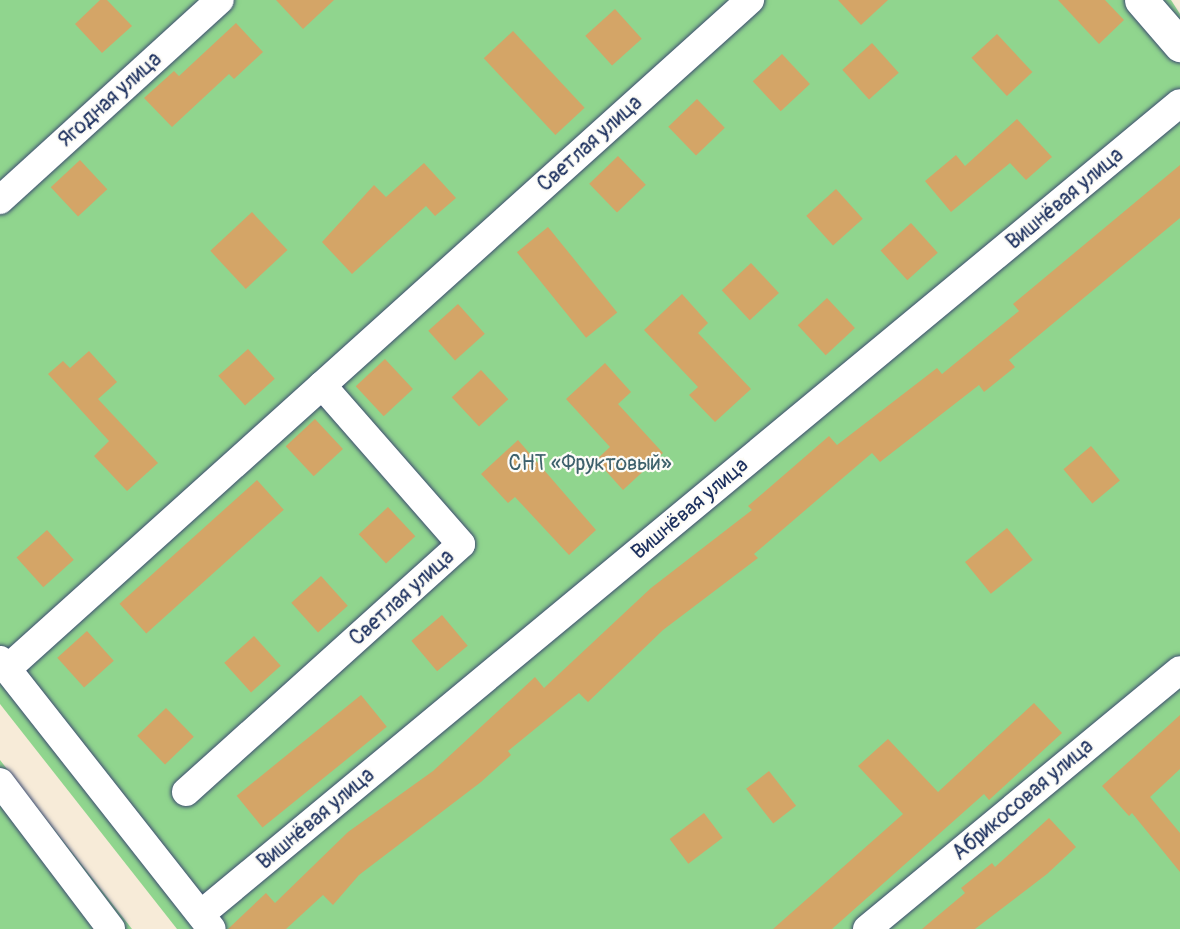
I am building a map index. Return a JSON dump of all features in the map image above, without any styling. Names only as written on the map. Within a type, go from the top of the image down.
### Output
[{"type":"street","name":"Ягодная улица","points":[[0,200],[220,0]]},
{"type":"street","name":"Светлая улица","points":[[3,664],[322,385],[750,0]]},
{"type":"street","points":[[1141,0],[1180,45]]},
{"type":"street","name":"Вишнёвая улица","points":[[206,922],[1180,103]]},
{"type":"street","name":"Светлая улица","points":[[186,792],[461,544],[322,385]]},
{"type":"street","points":[[3,664],[206,922]]},
{"type":"street","name":"Абрикосовая улица","points":[[867,929],[1180,670]]},
{"type":"street","points":[[3,793],[111,929]]},
{"type":"green space","name":"СНТ «Фруктовый»","points":[[0,0],[1171,0],[1180,14],[1180,929],[177,929],[0,704]]},
{"type":"green space","points":[[0,760],[132,929],[0,929]]},
{"type":"building","points":[[100,0],[107,0],[132,26],[102,53],[75,24]]},
{"type":"building","points":[[276,0],[334,0],[303,29]]},
{"type":"building","points":[[838,0],[888,0],[861,25]]},
{"type":"building","points":[[1058,0],[1105,0],[1124,20],[1099,44]]},
{"type":"building","points":[[615,9],[642,39],[612,65],[585,36]]},
{"type":"building","points":[[236,23],[263,52],[234,79],[229,74],[172,127],[144,98],[174,71],[179,76]]},
{"type":"building","points":[[513,31],[585,108],[555,135],[484,58]]},
{"type":"building","points":[[997,34],[1032,72],[1007,96],[971,58]]},
{"type":"building","points":[[872,43],[899,73],[869,99],[842,70]]},
{"type":"building","points":[[782,54],[810,84],[781,111],[753,81]]},
{"type":"building","points":[[697,99],[725,128],[696,156],[668,127]]},
{"type":"building","points":[[1017,119],[1052,157],[1026,180],[1010,163],[951,212],[925,181],[956,155],[965,166]]},
{"type":"building","points":[[618,156],[646,185],[617,213],[589,184]]},
{"type":"building","points":[[80,160],[107,189],[78,217],[51,187]]},
{"type":"building","points":[[424,163],[456,198],[435,216],[426,206],[352,274],[322,242],[374,185],[386,197]]},
{"type":"building","points":[[1180,165],[1180,218],[1009,360],[1015,367],[984,392],[979,385],[880,462],[872,453],[754,554],[758,558],[663,630],[588,702],[579,693],[508,751],[511,755],[481,782],[359,875],[333,905],[323,895],[286,929],[228,929],[266,893],[275,903],[348,832],[433,771],[535,677],[544,688],[651,588],[752,510],[748,506],[829,436],[837,445],[937,368],[942,374],[1019,311],[1013,304]]},
{"type":"building","points":[[836,189],[863,219],[833,245],[806,216]]},
{"type":"building","points":[[252,212],[287,250],[246,289],[210,251]]},
{"type":"building","points":[[911,223],[938,253],[907,280],[881,250]]},
{"type":"building","points":[[548,227],[617,312],[586,338],[517,252]]},
{"type":"building","points":[[751,263],[779,293],[750,320],[722,290]]},
{"type":"building","points":[[682,294],[708,323],[698,333],[751,389],[715,422],[689,395],[698,387],[644,330]]},
{"type":"building","points":[[827,298],[855,328],[826,355],[798,325]]},
{"type":"building","points":[[458,304],[485,334],[455,360],[428,331]]},
{"type":"building","points":[[248,349],[275,379],[245,405],[218,376]]},
{"type":"building","points":[[89,351],[117,382],[98,399],[158,463],[127,491],[94,456],[109,441],[48,374],[63,361],[70,368]]},
{"type":"building","points":[[385,359],[413,389],[384,416],[356,386]]},
{"type":"building","points":[[605,363],[631,392],[618,404],[663,453],[623,490],[596,460],[610,447],[566,399]]},
{"type":"building","points":[[481,370],[508,399],[479,427],[452,397]]},
{"type":"building","points":[[315,419],[343,449],[314,476],[286,446]]},
{"type":"building","points":[[518,440],[596,530],[569,555],[515,497],[508,503],[481,474]]},
{"type":"building","points":[[1091,446],[1120,480],[1092,504],[1063,469]]},
{"type":"building","points":[[257,480],[284,510],[146,634],[120,604]]},
{"type":"building","points":[[388,507],[415,536],[386,564],[359,534]]},
{"type":"building","points":[[1007,528],[1033,560],[991,594],[965,562]]},
{"type":"building","points":[[47,530],[74,560],[43,587],[17,557]]},
{"type":"building","points":[[321,576],[348,606],[318,632],[291,603]]},
{"type":"building","points":[[442,615],[468,646],[437,671],[411,641]]},
{"type":"building","points":[[87,631],[114,661],[84,687],[57,658]]},
{"type":"building","points":[[254,636],[281,666],[251,692],[224,663]]},
{"type":"building","points":[[361,695],[387,727],[262,828],[237,796]]},
{"type":"building","points":[[1034,703],[1062,733],[989,800],[984,794],[832,929],[773,929],[903,814],[858,766],[888,739],[938,792]]},
{"type":"building","points":[[166,708],[194,737],[165,765],[137,736]]},
{"type":"building","points":[[1180,715],[1180,769],[1150,797],[1180,833],[1180,872],[1132,813],[1129,816],[1102,786]]},
{"type":"building","points":[[769,771],[796,806],[773,824],[746,789]]},
{"type":"building","points":[[704,813],[723,838],[688,864],[670,839]]},
{"type":"building","points":[[1049,818],[1076,847],[1047,874],[975,929],[922,929],[965,893],[961,888],[992,863],[995,867]]}]
